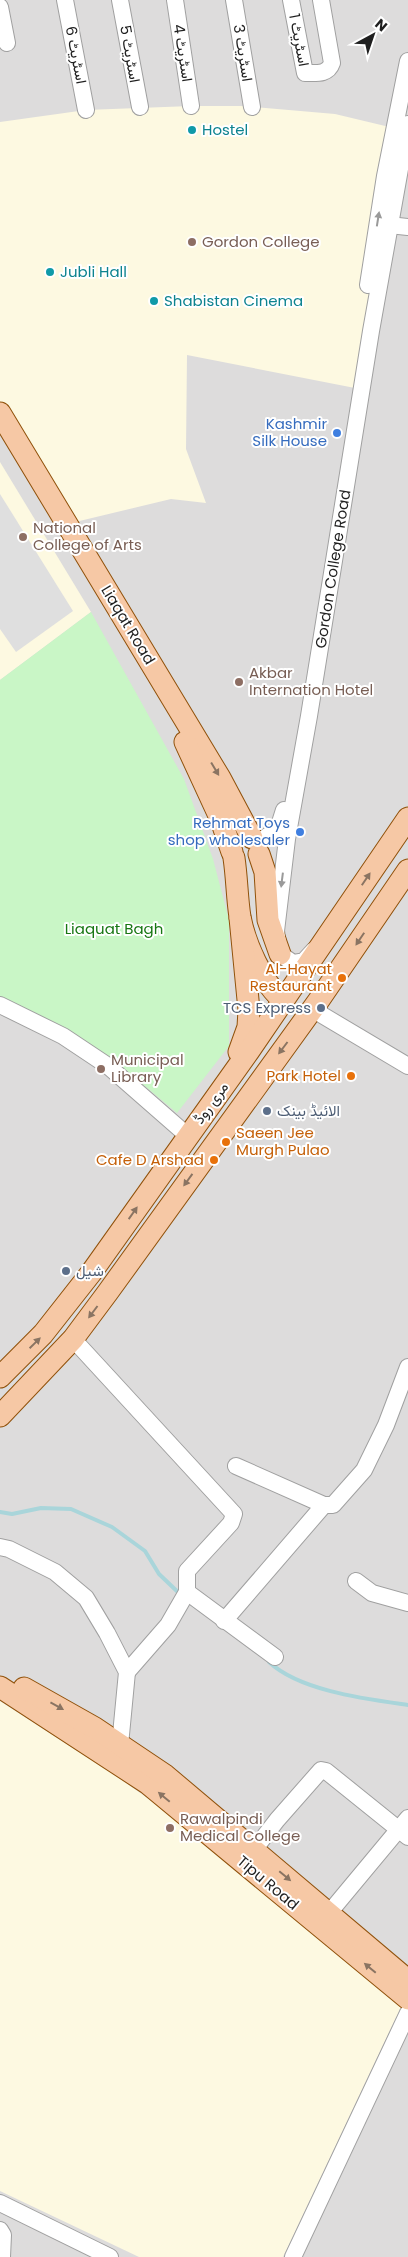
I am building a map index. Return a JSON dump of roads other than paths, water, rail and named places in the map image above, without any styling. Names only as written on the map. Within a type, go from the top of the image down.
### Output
[{"type":"main road","name":"Liaqat Road","points":[[0,413],[210,761],[257,846],[265,872],[268,920],[280,954]]},
{"type":"main road","name":"Liaqat Road","points":[[0,441],[186,744],[221,820],[233,855],[240,918],[254,960],[275,993],[283,1000]]},
{"type":"main road","name":"مری روڈ","points":[[0,1377],[47,1330],[91,1273],[230,1078],[408,818]]},
{"type":"main road","points":[[233,855],[245,865],[251,864],[257,846]]},
{"type":"main road","name":"مری روڈ","points":[[0,1416],[73,1339],[404,882]]},
{"type":"main road","points":[[230,1078],[248,1027],[249,1010],[240,918]]},
{"type":"main road","points":[[0,1673],[95,1728],[165,1775],[408,1981]]},
{"type":"main road","name":"Tipu Road","points":[[0,1687],[147,1783],[408,1999]]},
{"type":"street","name":"اسٹریٹ 6","points":[[65,0],[86,110]]},
{"type":"street","name":"اسٹریٹ 5","points":[[120,0],[140,107]]},
{"type":"street","name":"اسٹریٹ 4","points":[[175,0],[191,106]]},
{"type":"street","name":"اسٹریٹ 3","points":[[234,0],[252,107]]},
{"type":"street","name":"اسٹریٹ 1","points":[[291,0],[305,73],[326,72],[330,69],[332,63],[321,0]]},
{"type":"street","points":[[0,7],[7,43]]},
{"type":"street","name":"Gordon College Road","points":[[257,846],[278,829],[283,813],[383,185],[408,61]]},
{"type":"street","name":"Gordon College Road","points":[[280,954],[276,931],[287,839],[390,225],[401,195],[407,133]]},
{"type":"street","points":[[390,225],[408,227]]},
{"type":"street","points":[[257,846],[275,851],[287,839]]},
{"type":"street","points":[[280,954],[293,963],[304,961],[345,911]]},
{"type":"street","points":[[0,1005],[63,1036],[108,1066],[188,1136]]},
{"type":"street","points":[[312,1009],[408,1066]]},
{"type":"street","points":[[73,1339],[234,1514],[231,1523],[187,1571],[187,1592],[168,1625],[127,1672]]},
{"type":"street","points":[[236,1466],[324,1505],[333,1505],[364,1470],[386,1424],[408,1367]]},
{"type":"street","points":[[224,1621],[324,1505]]},
{"type":"street","points":[[0,1547],[9,1549],[55,1572],[86,1598],[127,1672],[120,1745]]},
{"type":"street","points":[[356,1581],[372,1593],[408,1603]]},
{"type":"street","points":[[187,1592],[275,1657]]},
{"type":"street","points":[[254,1850],[276,1820],[321,1770],[326,1771],[405,1828],[329,1913]]},
{"type":"street","points":[[293,2257],[408,2013]]},
{"type":"street","points":[[0,2203],[110,2257]]},
{"type":"street","points":[[0,2230],[3,2236],[2,2257]]},
{"type":"waterway","points":[[0,1512],[12,1514],[41,1508],[71,1509],[112,1527],[145,1551],[159,1574],[181,1595]]},
{"type":"waterway","points":[[269,1662],[282,1672],[316,1687],[373,1700],[408,1705]]},
{"type":"place","name":"Hostel","points":[[192,130]]},
{"type":"place","name":"Gordon College","points":[[192,242]]},
{"type":"place","name":"Jubli Hall","points":[[50,272]]},
{"type":"place","name":"Shabistan Cinema","points":[[154,301]]},
{"type":"place","name":"Kashmir Silk House","points":[[337,433]]},
{"type":"place","name":"National College of Arts","points":[[23,537]]},
{"type":"place","name":"Akbar Internation Hotel","points":[[239,682]]},
{"type":"place","name":"Rehmat Toys shop wholesaler","points":[[300,832]]},
{"type":"place","name":"Al-Hayat Restaurant","points":[[342,978]]},
{"type":"place","name":"TCS Express","points":[[321,1008]]},
{"type":"place","name":"Municipal Library","points":[[101,1069]]},
{"type":"place","name":"Park Hotel","points":[[351,1076]]},
{"type":"place","name":"الائیڈ بینک","points":[[267,1111]]},
{"type":"place","name":"Saeen Jee Murgh Pulao","points":[[226,1142]]},
{"type":"place","name":"Cafe D Arshad","points":[[214,1160]]},
{"type":"place","name":"شیل","points":[[66,1271]]},
{"type":"place","name":"Rawalpindi Medical College","points":[[170,1828]]},
{"type":"park label","name":"Liaquat Bagh","points":[[114,929]]}]
